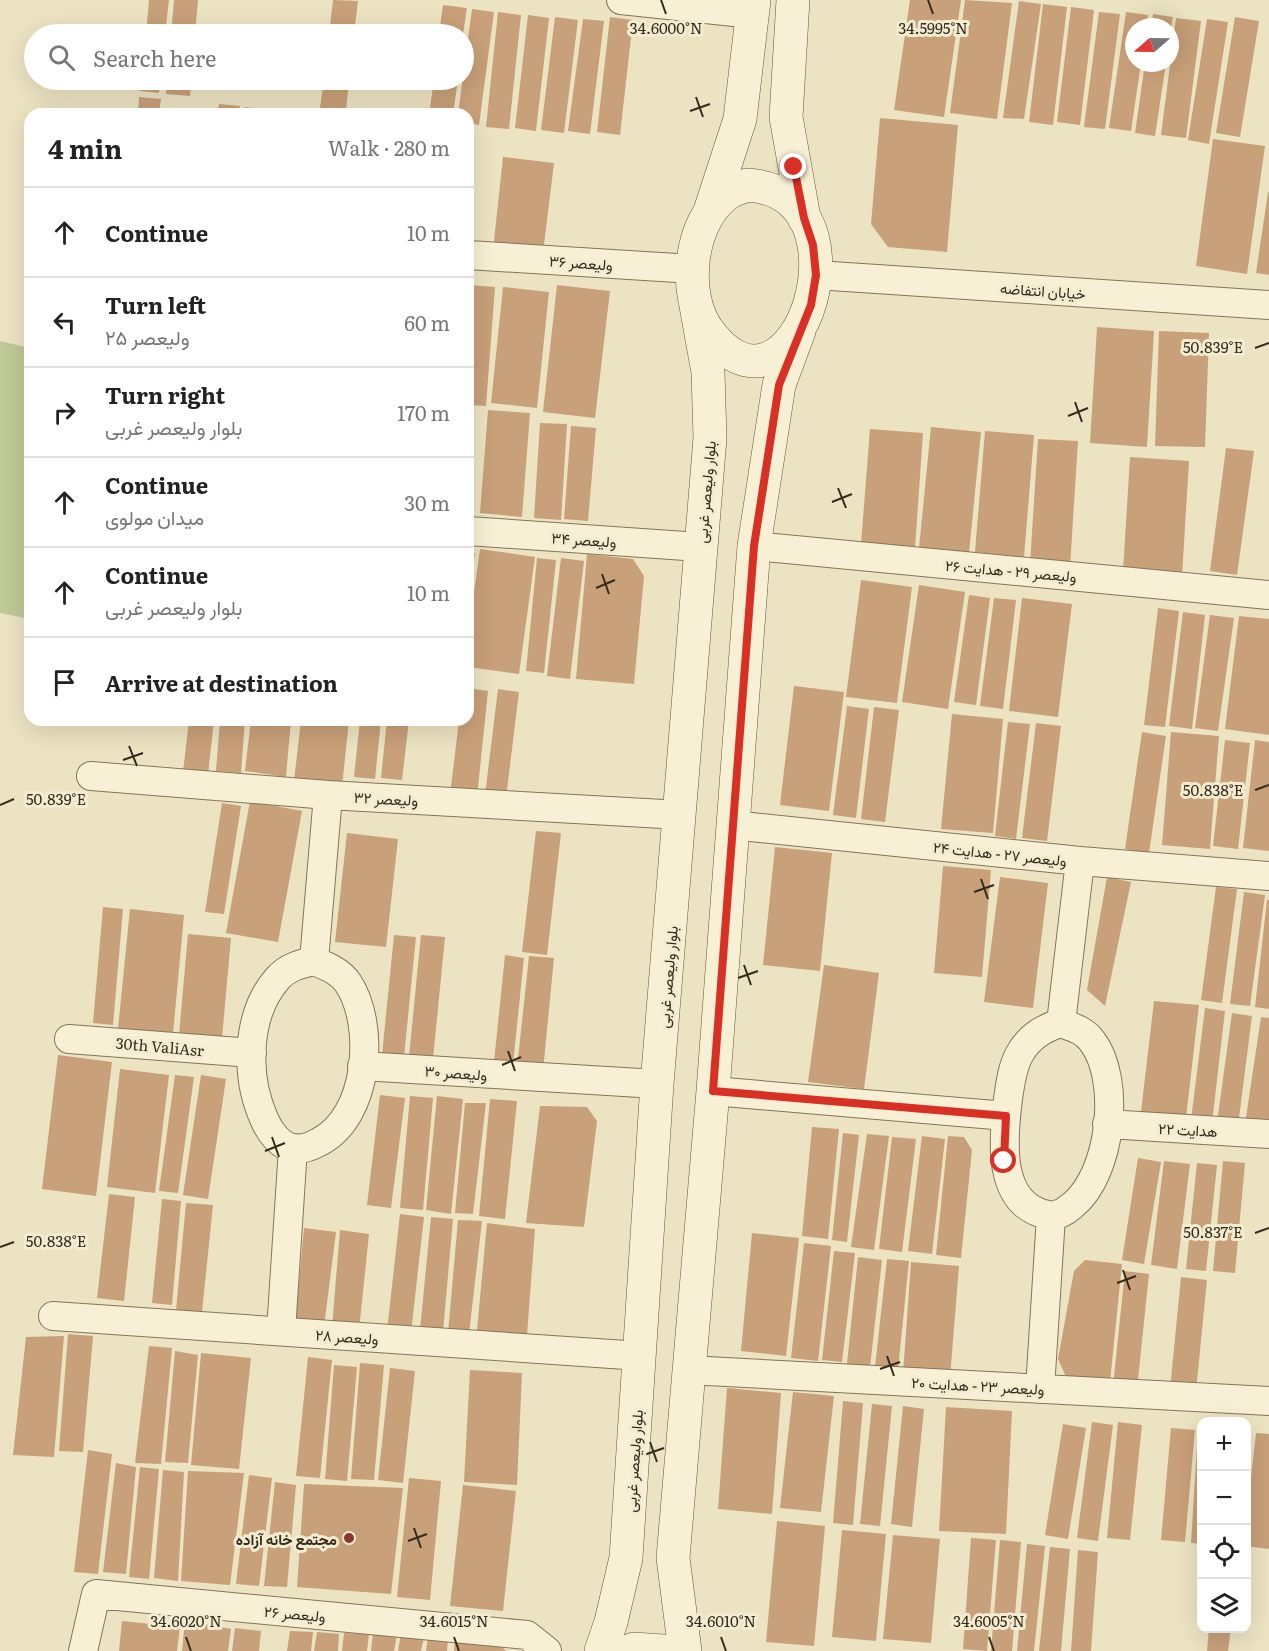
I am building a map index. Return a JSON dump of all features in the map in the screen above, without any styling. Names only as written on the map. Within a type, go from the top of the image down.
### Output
[{"type":"main road","points":[[685,1651],[673,1558],[713,1091],[754,546],[779,385],[811,305],[816,275],[813,245],[804,218],[786,117],[793,0]]},
{"type":"main road","points":[[754,7],[740,119],[709,214],[697,240],[694,285],[705,327],[721,348],[741,359],[761,360],[783,351],[799,331]]},
{"type":"main road","points":[[709,214],[726,195],[747,185],[767,186],[788,197],[804,218]]},
{"type":"main road","name":"بلوار ولیعصر غربی","points":[[601,1651],[611,1622],[626,1558],[657,1084],[681,815],[710,427],[708,372],[694,285]]},
{"type":"main road","points":[[629,1651],[634,1649],[663,1651]]},
{"type":"street","points":[[621,0],[754,7]]},
{"type":"street","name":"ولیعصر ۳۶","points":[[474,256],[694,285]]},
{"type":"street","name":"خیابان انتفاضه","points":[[816,275],[1269,305]]},
{"type":"street","name":"ولیعصر ۳۴","points":[[474,531],[700,547]]},
{"type":"street","name":"ولیعصر ۲۹ - هدایت ۲۶","points":[[754,546],[1269,595]]},
{"type":"street","name":"ولیعصر ۳۲","points":[[91,776],[328,795],[681,815]]},
{"type":"street","points":[[314,961],[328,795]]},
{"type":"street","name":"ولیعصر ۲۷ - هدایت ۲۴","points":[[732,825],[1080,861],[1269,876]]},
{"type":"street","points":[[1061,1023],[1080,861]]},
{"type":"street","points":[[314,961],[332,968],[347,981],[358,1003],[362,1026],[362,1066],[355,1102],[343,1122],[328,1137],[309,1147],[293,1148],[278,1141],[268,1128],[260,1110],[251,1074],[254,1033],[266,995],[279,977],[296,964],[314,961]]},
{"type":"street","points":[[1061,1023],[1085,1034],[1100,1054],[1108,1088],[1107,1124],[1100,1163],[1093,1184],[1080,1200],[1065,1212],[1051,1216],[1029,1209],[1020,1198],[1009,1177],[1003,1146],[1011,1077],[1019,1055],[1042,1029],[1061,1023]]},
{"type":"street","name":"30th ValiAsr","points":[[69,1039],[252,1053]]},
{"type":"street","name":"ولیعصر ۳۰","points":[[362,1066],[657,1084]]},
{"type":"street","points":[[713,1091],[1006,1116]]},
{"type":"street","name":"هدایت ۲۲","points":[[1107,1124],[1269,1134]]},
{"type":"street","points":[[281,1331],[293,1148]]},
{"type":"street","points":[[1040,1389],[1051,1216]]},
{"type":"street","name":"ولیعصر ۲۸","points":[[53,1316],[641,1356]]},
{"type":"street","name":"ولیعصر ۲۳ - هدایت ۲۰","points":[[688,1370],[1269,1401]]},
{"type":"street","name":"ولیعصر ۲۶","points":[[83,1651],[96,1594],[527,1635],[547,1651]]},
{"type":"green space","points":[[0,341],[24,347],[24,618],[0,613]]},
{"type":"building","points":[[149,0],[169,0],[166,24],[147,24]]},
{"type":"building","points":[[174,0],[198,0],[196,24],[172,24]]},
{"type":"building","points":[[333,0],[358,1],[355,24],[330,24]]},
{"type":"building","points":[[910,0],[961,0],[944,117],[894,110]]},
{"type":"building","points":[[965,0],[1012,3],[997,119],[950,113]]},
{"type":"building","points":[[1019,1],[1041,4],[1024,119],[1003,118]]},
{"type":"building","points":[[1043,4],[1067,7],[1053,125],[1029,122]]},
{"type":"building","points":[[443,5],[467,8],[465,24],[440,24]]},
{"type":"building","points":[[1071,7],[1094,10],[1080,125],[1057,122]]},
{"type":"building","points":[[472,9],[494,12],[479,125],[474,124],[474,108],[459,108],[461,90],[474,90],[474,24],[470,24]]},
{"type":"building","points":[[498,12],[521,15],[509,129],[486,127]]},
{"type":"building","points":[[1099,12],[1120,14],[1105,129],[1084,127]]},
{"type":"building","points":[[1126,12],[1148,15],[1148,18],[1125,18]]},
{"type":"building","points":[[1153,14],[1173,17],[1173,18],[1152,18]]},
{"type":"building","points":[[528,15],[549,18],[536,131],[515,128]]},
{"type":"building","points":[[555,17],[578,20],[564,133],[541,130]]},
{"type":"building","points":[[610,17],[633,20],[620,135],[597,132]]},
{"type":"building","points":[[1235,17],[1259,21],[1240,137],[1216,133]]},
{"type":"building","points":[[1179,18],[1201,21],[1186,138],[1161,135],[1169,72],[1179,72]]},
{"type":"building","points":[[583,19],[604,21],[590,134],[568,131]]},
{"type":"building","points":[[1125,19],[1125,72],[1140,72],[1131,131],[1109,128]]},
{"type":"building","points":[[1207,19],[1228,22],[1209,144],[1188,140]]},
{"type":"building","points":[[1144,72],[1165,72],[1155,136],[1135,133]]},
{"type":"building","points":[[140,90],[159,90],[159,93]]},
{"type":"building","points":[[166,90],[190,90],[190,96],[166,94]]},
{"type":"building","points":[[323,90],[348,90],[346,108],[320,108]]},
{"type":"building","points":[[433,90],[457,90],[454,108],[430,108]]},
{"type":"building","points":[[139,97],[161,99],[160,108],[138,108]]},
{"type":"building","points":[[219,104],[240,106],[240,108],[218,108]]},
{"type":"building","points":[[880,118],[958,125],[947,252],[888,247],[871,224]]},
{"type":"building","points":[[1213,139],[1265,146],[1247,274],[1196,266]]},
{"type":"building","points":[[503,157],[554,163],[543,253],[493,250]]},
{"type":"building","points":[[1269,192],[1269,275],[1256,273]]},
{"type":"building","points":[[474,285],[495,287],[486,406],[474,405]]},
{"type":"building","points":[[557,285],[610,291],[595,418],[543,412]]},
{"type":"building","points":[[503,287],[549,292],[537,408],[491,403]]},
{"type":"building","points":[[1097,327],[1154,331],[1147,447],[1090,443]]},
{"type":"building","points":[[1159,331],[1209,333],[1205,447],[1155,446]]},
{"type":"building","points":[[488,410],[530,413],[522,517],[480,513]]},
{"type":"building","points":[[540,423],[567,424],[561,520],[534,518]]},
{"type":"building","points":[[571,426],[596,428],[588,521],[564,519]]},
{"type":"building","points":[[931,427],[981,432],[969,553],[919,548]]},
{"type":"building","points":[[870,429],[923,433],[915,548],[861,544]]},
{"type":"building","points":[[985,431],[1034,435],[1024,557],[975,552]]},
{"type":"building","points":[[1038,439],[1078,441],[1070,567],[1030,564]]},
{"type":"building","points":[[1226,448],[1254,451],[1237,575],[1210,571]]},
{"type":"building","points":[[1130,457],[1189,461],[1182,576],[1123,572]]},
{"type":"building","points":[[480,549],[535,557],[519,674],[474,668],[474,592]]},
{"type":"building","points":[[587,554],[633,559],[644,576],[634,684],[576,679]]},
{"type":"building","points":[[537,558],[556,560],[544,673],[526,671]]},
{"type":"building","points":[[561,558],[584,561],[570,679],[547,676]]},
{"type":"building","points":[[861,580],[912,587],[897,703],[846,697]]},
{"type":"building","points":[[919,585],[965,592],[948,709],[902,702]]},
{"type":"building","points":[[969,595],[990,598],[976,705],[954,702]]},
{"type":"building","points":[[994,598],[1016,600],[1003,709],[980,706]]},
{"type":"building","points":[[1022,598],[1072,604],[1058,717],[1009,711]]},
{"type":"building","points":[[1158,608],[1179,611],[1165,727],[1144,725]]},
{"type":"building","points":[[1183,612],[1205,615],[1192,729],[1169,726]]},
{"type":"building","points":[[1210,615],[1234,618],[1218,731],[1195,728]]},
{"type":"building","points":[[1239,616],[1269,619],[1269,735],[1225,729]]},
{"type":"building","points":[[794,686],[844,692],[829,811],[780,805]]},
{"type":"building","points":[[474,689],[488,691],[477,797],[450,795],[458,726],[474,726]]},
{"type":"building","points":[[498,689],[519,692],[506,798],[485,795]]},
{"type":"building","points":[[847,706],[869,709],[856,818],[833,815]]},
{"type":"building","points":[[874,707],[899,710],[885,822],[861,819]]},
{"type":"building","points":[[952,714],[1003,719],[993,833],[941,829]]},
{"type":"building","points":[[1008,722],[1030,724],[1016,839],[995,836]]},
{"type":"building","points":[[1036,723],[1061,726],[1047,841],[1022,838]]},
{"type":"building","points":[[188,726],[213,726],[208,775],[183,772]]},
{"type":"building","points":[[220,726],[245,726],[241,773],[216,771]]},
{"type":"building","points":[[250,726],[290,726],[286,777],[245,771]]},
{"type":"building","points":[[300,726],[348,726],[342,787],[294,781]]},
{"type":"building","points":[[359,726],[380,726],[375,779],[354,777]]},
{"type":"building","points":[[386,726],[408,726],[402,780],[381,778]]},
{"type":"building","points":[[1142,732],[1166,736],[1149,853],[1125,849]]},
{"type":"building","points":[[1171,732],[1219,736],[1210,849],[1162,845]]},
{"type":"building","points":[[1225,740],[1250,743],[1238,849],[1213,846]]},
{"type":"building","points":[[1255,740],[1269,742],[1269,851],[1243,848]]},
{"type":"building","points":[[250,801],[302,811],[278,942],[226,933]]},
{"type":"building","points":[[222,803],[241,806],[224,914],[205,912]]},
{"type":"building","points":[[536,831],[561,833],[547,955],[522,952]]},
{"type":"building","points":[[347,833],[398,839],[386,947],[335,942]]},
{"type":"building","points":[[775,847],[832,853],[820,971],[763,965]]},
{"type":"building","points":[[943,866],[991,870],[982,977],[934,973]]},
{"type":"building","points":[[1000,877],[1048,883],[1033,1008],[984,1002]]},
{"type":"building","points":[[1107,877],[1131,882],[1105,1006],[1087,990]]},
{"type":"building","points":[[1216,887],[1237,889],[1222,1003],[1201,1000]]},
{"type":"building","points":[[1244,892],[1265,895],[1250,1006],[1230,1004]]},
{"type":"building","points":[[1267,900],[1269,900],[1269,1009],[1255,1007]]},
{"type":"building","points":[[103,907],[123,909],[113,1025],[93,1023]]},
{"type":"building","points":[[130,909],[184,915],[173,1034],[118,1029]]},
{"type":"building","points":[[188,934],[231,938],[222,1038],[179,1035]]},
{"type":"building","points":[[394,935],[416,937],[404,1057],[382,1055]]},
{"type":"building","points":[[421,935],[445,937],[433,1059],[409,1056]]},
{"type":"building","points":[[505,955],[524,958],[513,1064],[494,1062]]},
{"type":"building","points":[[529,956],[554,958],[543,1071],[517,1068]]},
{"type":"building","points":[[824,965],[879,973],[864,1089],[808,1082]]},
{"type":"building","points":[[1154,1001],[1199,1005],[1186,1118],[1141,1112]]},
{"type":"building","points":[[1205,1008],[1225,1011],[1212,1123],[1191,1120]]},
{"type":"building","points":[[1232,1013],[1252,1016],[1238,1126],[1217,1123]]},
{"type":"building","points":[[1261,1017],[1269,1018],[1269,1123],[1245,1124]]},
{"type":"building","points":[[58,1055],[112,1062],[96,1196],[42,1189]]},
{"type":"building","points":[[120,1069],[169,1075],[155,1193],[107,1187]]},
{"type":"building","points":[[175,1075],[194,1077],[178,1193],[159,1191]]},
{"type":"building","points":[[201,1075],[226,1079],[208,1199],[183,1195]]},
{"type":"building","points":[[380,1095],[405,1098],[391,1208],[367,1205]]},
{"type":"building","points":[[410,1096],[433,1098],[423,1210],[400,1208]]},
{"type":"building","points":[[437,1096],[463,1099],[451,1214],[426,1210]]},
{"type":"building","points":[[490,1099],[517,1101],[505,1219],[479,1216]]},
{"type":"building","points":[[465,1103],[486,1103],[473,1214],[455,1213]]},
{"type":"building","points":[[540,1106],[587,1107],[597,1121],[584,1227],[526,1223]]},
{"type":"building","points":[[812,1127],[839,1129],[828,1239],[802,1236]]},
{"type":"building","points":[[843,1133],[859,1135],[847,1242],[832,1240]]},
{"type":"building","points":[[867,1134],[889,1136],[874,1250],[851,1247]]},
{"type":"building","points":[[922,1136],[945,1139],[932,1254],[908,1251]]},
{"type":"building","points":[[948,1136],[964,1137],[972,1150],[961,1258],[936,1255]]},
{"type":"building","points":[[892,1137],[916,1139],[902,1252],[879,1249]]},
{"type":"building","points":[[1138,1158],[1161,1162],[1144,1264],[1122,1260]]},
{"type":"building","points":[[1164,1161],[1190,1164],[1177,1269],[1151,1265]]},
{"type":"building","points":[[1223,1161],[1245,1163],[1235,1273],[1213,1271]]},
{"type":"building","points":[[1197,1163],[1217,1165],[1206,1271],[1186,1269]]},
{"type":"building","points":[[109,1194],[135,1197],[124,1301],[97,1298]]},
{"type":"building","points":[[162,1199],[181,1201],[172,1305],[152,1303]]},
{"type":"building","points":[[186,1203],[213,1205],[202,1312],[176,1310]]},
{"type":"building","points":[[400,1214],[424,1217],[411,1333],[387,1331]]},
{"type":"building","points":[[431,1217],[453,1219],[443,1332],[420,1330]]},
{"type":"building","points":[[458,1220],[482,1221],[469,1334],[448,1333]]},
{"type":"building","points":[[487,1223],[535,1229],[527,1335],[477,1330]]},
{"type":"building","points":[[304,1228],[336,1232],[324,1327],[295,1324]]},
{"type":"building","points":[[340,1230],[369,1234],[359,1330],[332,1327]]},
{"type":"building","points":[[752,1233],[799,1238],[786,1356],[741,1351]]},
{"type":"building","points":[[804,1243],[831,1246],[818,1361],[791,1358]]},
{"type":"building","points":[[834,1251],[855,1253],[842,1362],[822,1360]]},
{"type":"building","points":[[858,1257],[882,1260],[870,1367],[847,1364]]},
{"type":"building","points":[[887,1259],[909,1261],[898,1370],[875,1367]]},
{"type":"building","points":[[1085,1260],[1122,1264],[1110,1382],[1066,1377],[1058,1359],[1074,1271]]},
{"type":"building","points":[[911,1262],[959,1266],[950,1378],[903,1374]]},
{"type":"building","points":[[1125,1271],[1149,1274],[1137,1389],[1113,1386]]},
{"type":"building","points":[[1181,1277],[1207,1280],[1196,1391],[1170,1389]]},
{"type":"building","points":[[68,1334],[93,1336],[83,1452],[59,1451]]},
{"type":"building","points":[[64,1336],[54,1457],[13,1455],[26,1337]]},
{"type":"building","points":[[149,1346],[172,1348],[161,1464],[135,1463]]},
{"type":"building","points":[[175,1351],[198,1355],[188,1463],[165,1462]]},
{"type":"building","points":[[201,1353],[251,1358],[239,1469],[191,1465]]},
{"type":"building","points":[[308,1357],[332,1360],[320,1478],[296,1476]]},
{"type":"building","points":[[360,1363],[384,1365],[374,1480],[351,1479]]},
{"type":"building","points":[[334,1365],[357,1367],[347,1481],[325,1479]]},
{"type":"building","points":[[390,1368],[415,1371],[403,1483],[378,1480]]},
{"type":"building","points":[[470,1370],[522,1373],[517,1485],[464,1482]]},
{"type":"building","points":[[727,1388],[781,1393],[772,1514],[718,1509]]},
{"type":"building","points":[[793,1392],[834,1396],[821,1512],[780,1508]]},
{"type":"building","points":[[843,1401],[863,1403],[853,1525],[833,1523]]},
{"type":"building","points":[[872,1404],[892,1406],[880,1526],[860,1524]]},
{"type":"building","points":[[903,1406],[924,1409],[912,1527],[891,1524]]},
{"type":"building","points":[[946,1407],[1012,1411],[1006,1534],[939,1531]]},
{"type":"building","points":[[1092,1422],[1113,1425],[1098,1541],[1077,1538]]},
{"type":"building","points":[[1118,1422],[1142,1425],[1130,1540],[1107,1538]]},
{"type":"building","points":[[1063,1424],[1086,1428],[1068,1539],[1045,1535]]},
{"type":"building","points":[[1171,1428],[1195,1430],[1185,1542],[1161,1540]]},
{"type":"building","points":[[1256,1433],[1269,1434],[1269,1549],[1251,1547],[1251,1476]]},
{"type":"building","points":[[1197,1446],[1197,1544],[1191,1543]]},
{"type":"building","points":[[88,1450],[112,1454],[98,1574],[74,1572]]},
{"type":"building","points":[[116,1463],[136,1467],[126,1574],[103,1572]]},
{"type":"building","points":[[140,1467],[159,1469],[149,1579],[129,1577]]},
{"type":"building","points":[[163,1470],[184,1472],[178,1581],[154,1578]]},
{"type":"building","points":[[188,1471],[244,1473],[230,1585],[181,1581]]},
{"type":"building","points":[[249,1475],[272,1478],[259,1586],[236,1584]]},
{"type":"building","points":[[409,1478],[441,1481],[430,1600],[397,1597]]},
{"type":"building","points":[[275,1482],[296,1485],[287,1587],[264,1586]]},
{"type":"building","name":"مجتمع خانه آزاده","points":[[304,1484],[403,1488],[391,1594],[297,1587]]},
{"type":"building","points":[[463,1485],[516,1491],[503,1611],[450,1606]]},
{"type":"building","points":[[777,1521],[825,1526],[814,1646],[766,1642]]},
{"type":"building","points":[[842,1530],[886,1534],[876,1641],[832,1637]]},
{"type":"building","points":[[893,1535],[940,1539],[931,1643],[883,1639]]},
{"type":"building","points":[[971,1538],[996,1540],[987,1651],[963,1649]]},
{"type":"building","points":[[1000,1540],[1021,1542],[1012,1651],[991,1651]]},
{"type":"building","points":[[1027,1544],[1045,1546],[1034,1651],[1017,1651]]},
{"type":"building","points":[[1050,1547],[1070,1549],[1061,1651],[1039,1651]]},
{"type":"building","points":[[1078,1550],[1098,1552],[1091,1651],[1071,1651]]},
{"type":"building","points":[[185,1620],[231,1629],[228,1651],[182,1651]]},
{"type":"building","points":[[122,1621],[180,1627],[177,1651],[119,1651]]},
{"type":"building","points":[[235,1628],[261,1631],[259,1651],[232,1651]]},
{"type":"building","points":[[290,1631],[313,1632],[311,1651],[287,1651]]},
{"type":"building","points":[[317,1632],[339,1634],[338,1651],[314,1651]]},
{"type":"building","points":[[373,1632],[397,1635],[394,1651],[371,1651]]},
{"type":"building","points":[[344,1633],[369,1634],[367,1651],[342,1651]]},
{"type":"building","points":[[401,1633],[424,1637],[421,1651],[398,1651]]},
{"type":"building","points":[[1209,1633],[1230,1633],[1228,1651],[1207,1651]]},
{"type":"building","points":[[428,1638],[448,1640],[447,1651],[426,1651]]},
{"type":"building","points":[[455,1638],[495,1639],[506,1651],[454,1651]]},
{"type":"place","name":"مجتمع خانه آزاده","points":[[349,1538]]},
{"type":"route","points":[[794,167],[804,218],[813,245],[816,275],[811,305],[779,385],[754,546],[713,1091],[1006,1116],[1004,1161]]}]
